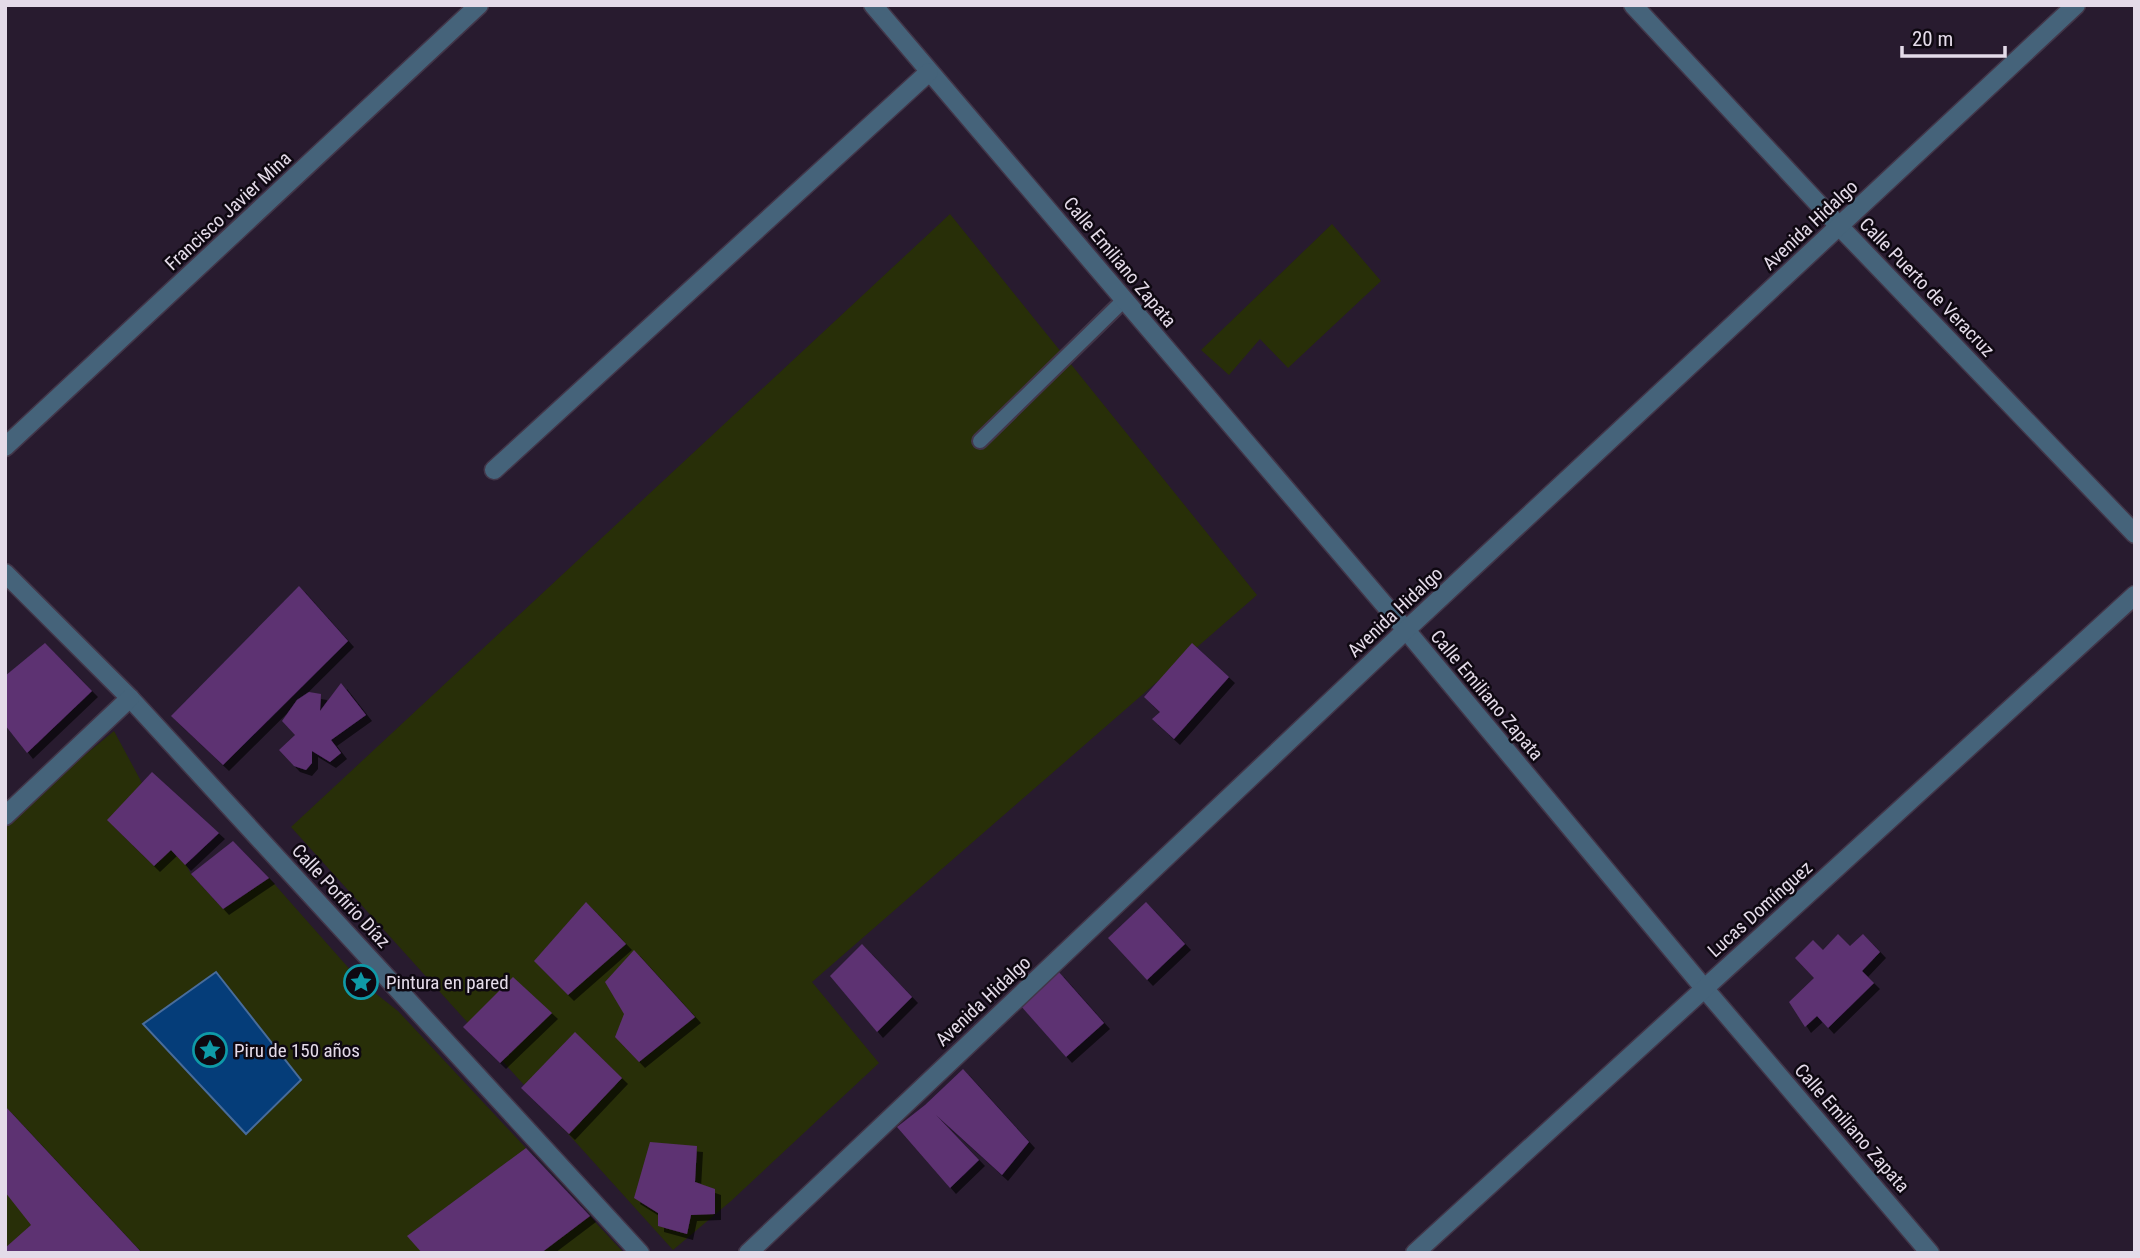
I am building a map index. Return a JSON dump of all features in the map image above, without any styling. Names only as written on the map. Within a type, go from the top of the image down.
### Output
[{"type":"street","name":"Francisco Javier Mina","points":[[5,447],[479,5]]},
{"type":"street","name":"Calle Emiliano Zapata","points":[[873,5],[1406,630],[1704,988],[1930,1253]]},
{"type":"street","name":"Calle Puerto de Veracruz","points":[[1633,5],[1840,227],[2135,534]]},
{"type":"street","name":"Avenida Hidalgo","points":[[748,1253],[1406,630],[2076,5]]},
{"type":"street","points":[[494,470],[929,72]]},
{"type":"street","name":"Calle Porfirio Díaz","points":[[5,573],[130,698],[640,1253]]},
{"type":"street","name":"Lucas Domínguez","points":[[1415,1253],[2135,595]]},
{"type":"street","points":[[5,816],[130,698]]},
{"type":"lane","points":[[980,441],[1125,299]]},
{"type":"green space","points":[[950,214],[1257,595],[812,982],[879,1063],[731,1201],[673,1250],[291,827]]},
{"type":"green space","points":[[1332,224],[1381,281],[1288,368],[1260,339],[1229,375],[1201,350]]},
{"type":"green space","points":[[114,731],[191,874],[223,909],[269,878],[361,982],[398,1011],[624,1253],[5,1253],[5,821]]},
{"type":"water","points":[[216,972],[301,1080],[246,1134],[143,1024]]},
{"type":"building","points":[[299,586],[348,641],[223,765],[171,716]]},
{"type":"building","points":[[45,643],[92,691],[27,753],[5,725],[5,676]]},
{"type":"building","points":[[1192,643],[1229,677],[1174,739],[1152,719],[1160,712],[1144,697]]},
{"type":"building","points":[[341,683],[366,715],[331,740],[341,753],[330,762],[312,751],[312,763],[306,770],[294,766],[279,750],[295,735],[282,721],[297,700],[309,692],[321,694],[320,711]]},
{"type":"building","points":[[152,772],[219,833],[185,865],[171,850],[154,866],[107,820]]},
{"type":"building","points":[[233,841],[269,878],[223,909],[191,874]]},
{"type":"building","points":[[586,902],[626,944],[568,995],[534,961]]},
{"type":"building","points":[[1146,902],[1185,944],[1147,980],[1108,938]]},
{"type":"building","points":[[1838,934],[1850,946],[1863,934],[1880,952],[1862,971],[1874,983],[1828,1028],[1817,1016],[1805,1027],[1789,1002],[1814,978],[1795,958],[1813,940],[1823,950]]},
{"type":"building","points":[[862,944],[912,997],[877,1032],[830,976]]},
{"type":"building","points":[[634,950],[695,1017],[639,1062],[615,1037],[624,1014],[605,982]]},
{"type":"building","points":[[1058,971],[1104,1023],[1066,1057],[1020,1005]]},
{"type":"building","points":[[513,977],[552,1013],[500,1063],[463,1027]]},
{"type":"building","points":[[575,1032],[622,1078],[569,1134],[521,1088]]},
{"type":"building","points":[[963,1069],[1029,1142],[1002,1175],[936,1115],[979,1160],[950,1188],[897,1127]]},
{"type":"building","points":[[5,1106],[142,1253],[5,1253],[5,1248],[31,1225],[5,1192]]},
{"type":"building","points":[[650,1142],[697,1146],[695,1182],[715,1189],[715,1214],[691,1215],[687,1234],[658,1226],[658,1213],[634,1198]]},
{"type":"building","points":[[526,1148],[590,1216],[541,1253],[422,1253],[407,1236]]},
{"type":"place","name":"Pintura en pared","points":[[361,982]]},
{"type":"place","name":"Piru de 150 años","points":[[210,1050]]}]
